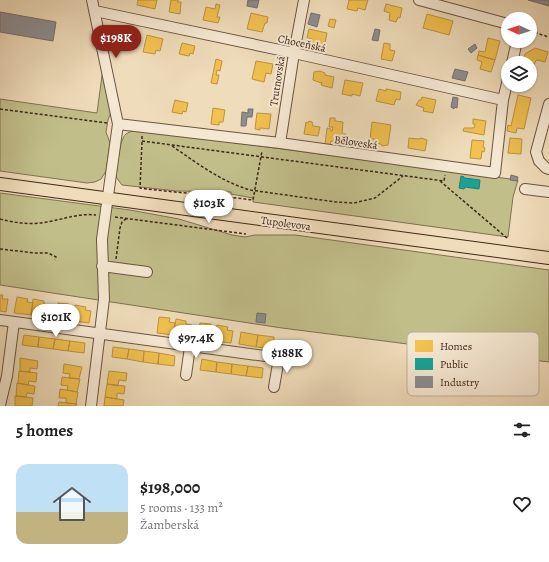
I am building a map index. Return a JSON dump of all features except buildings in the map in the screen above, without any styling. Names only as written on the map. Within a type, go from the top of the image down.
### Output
[{"type":"main road","name":"Tupolevova","points":[[0,184],[549,258]]},
{"type":"street","points":[[90,406],[101,334],[104,300],[102,239],[118,124],[92,0]]},
{"type":"street","name":"Trutnovská","points":[[280,143],[304,0]]},
{"type":"street","points":[[419,0],[501,22]]},
{"type":"street","name":"Choceňská","points":[[95,11],[294,53],[503,100]]},
{"type":"street","name":"Běloveská","points":[[118,124],[280,143],[447,168],[495,173],[505,92]]},
{"type":"street","points":[[549,104],[536,152],[539,161],[549,169]]},
{"type":"street","points":[[525,189],[549,192]]},
{"type":"street","points":[[102,266],[147,272]]},
{"type":"street","points":[[0,320],[294,360]]},
{"type":"street","points":[[0,405],[7,376],[14,322]]},
{"type":"street","points":[[186,375],[190,347]]},
{"type":"street","points":[[274,387],[279,358]]},
{"type":"path","points":[[537,33],[549,37]]},
{"type":"path","points":[[0,109],[118,124]]},
{"type":"path","points":[[143,126],[140,188],[253,200],[264,141]]},
{"type":"path","points":[[142,142],[444,181],[447,168]]},
{"type":"path","points":[[170,145],[210,173],[240,187],[336,202],[354,203],[375,198],[404,176]]},
{"type":"path","points":[[439,180],[508,238]]},
{"type":"path","points":[[0,219],[11,222],[33,224],[76,215],[96,215]]},
{"type":"path","points":[[115,217],[246,234]]},
{"type":"path","points":[[0,249],[48,253],[56,257],[55,260]]},
{"type":"shaded area","points":[[103,68],[111,112],[106,132],[110,143],[106,171],[101,179],[95,182],[87,183],[0,171],[0,99],[97,113]]},
{"type":"shaded area","points":[[138,130],[518,180],[513,197],[508,237],[253,202],[253,198],[231,194],[231,192],[177,191],[122,185],[116,177],[122,142],[126,134]]},
{"type":"shaded area","points":[[0,193],[130,210],[179,219],[232,235],[245,237],[255,235],[295,235],[549,270],[549,362],[539,361],[539,332],[407,332],[407,344],[282,328],[0,285]]}]
